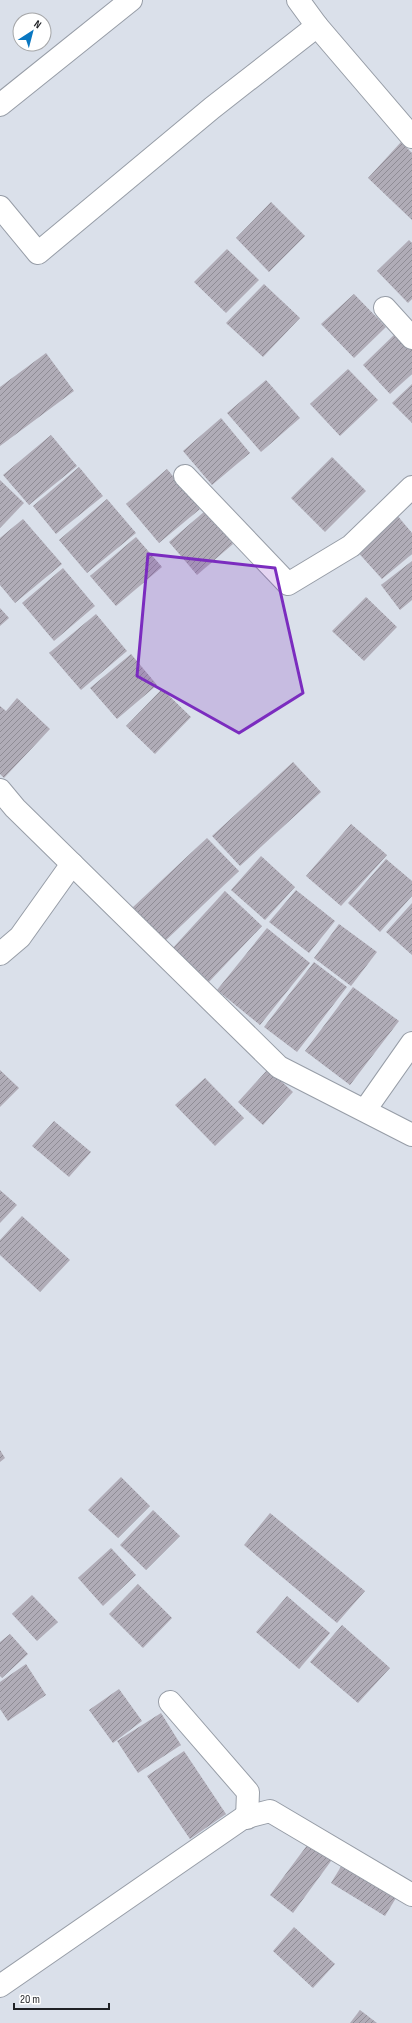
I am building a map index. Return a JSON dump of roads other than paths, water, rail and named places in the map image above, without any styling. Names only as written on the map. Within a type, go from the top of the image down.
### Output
[{"type":"street","points":[[0,105],[131,0]]},
{"type":"street","points":[[298,0],[317,26],[412,137]]},
{"type":"street","points":[[0,207],[38,253],[212,108],[317,26]]},
{"type":"street","points":[[385,308],[412,338]]},
{"type":"street","points":[[185,476],[288,584],[352,546],[412,486]]},
{"type":"street","points":[[0,790],[72,864],[279,1067],[412,1135]]},
{"type":"street","points":[[0,954],[20,937],[72,864]]},
{"type":"street","points":[[365,1110],[412,1043]]},
{"type":"street","points":[[170,1702],[248,1792],[247,1818]]},
{"type":"street","points":[[0,1986],[243,1818],[270,1811],[412,1895]]}]
